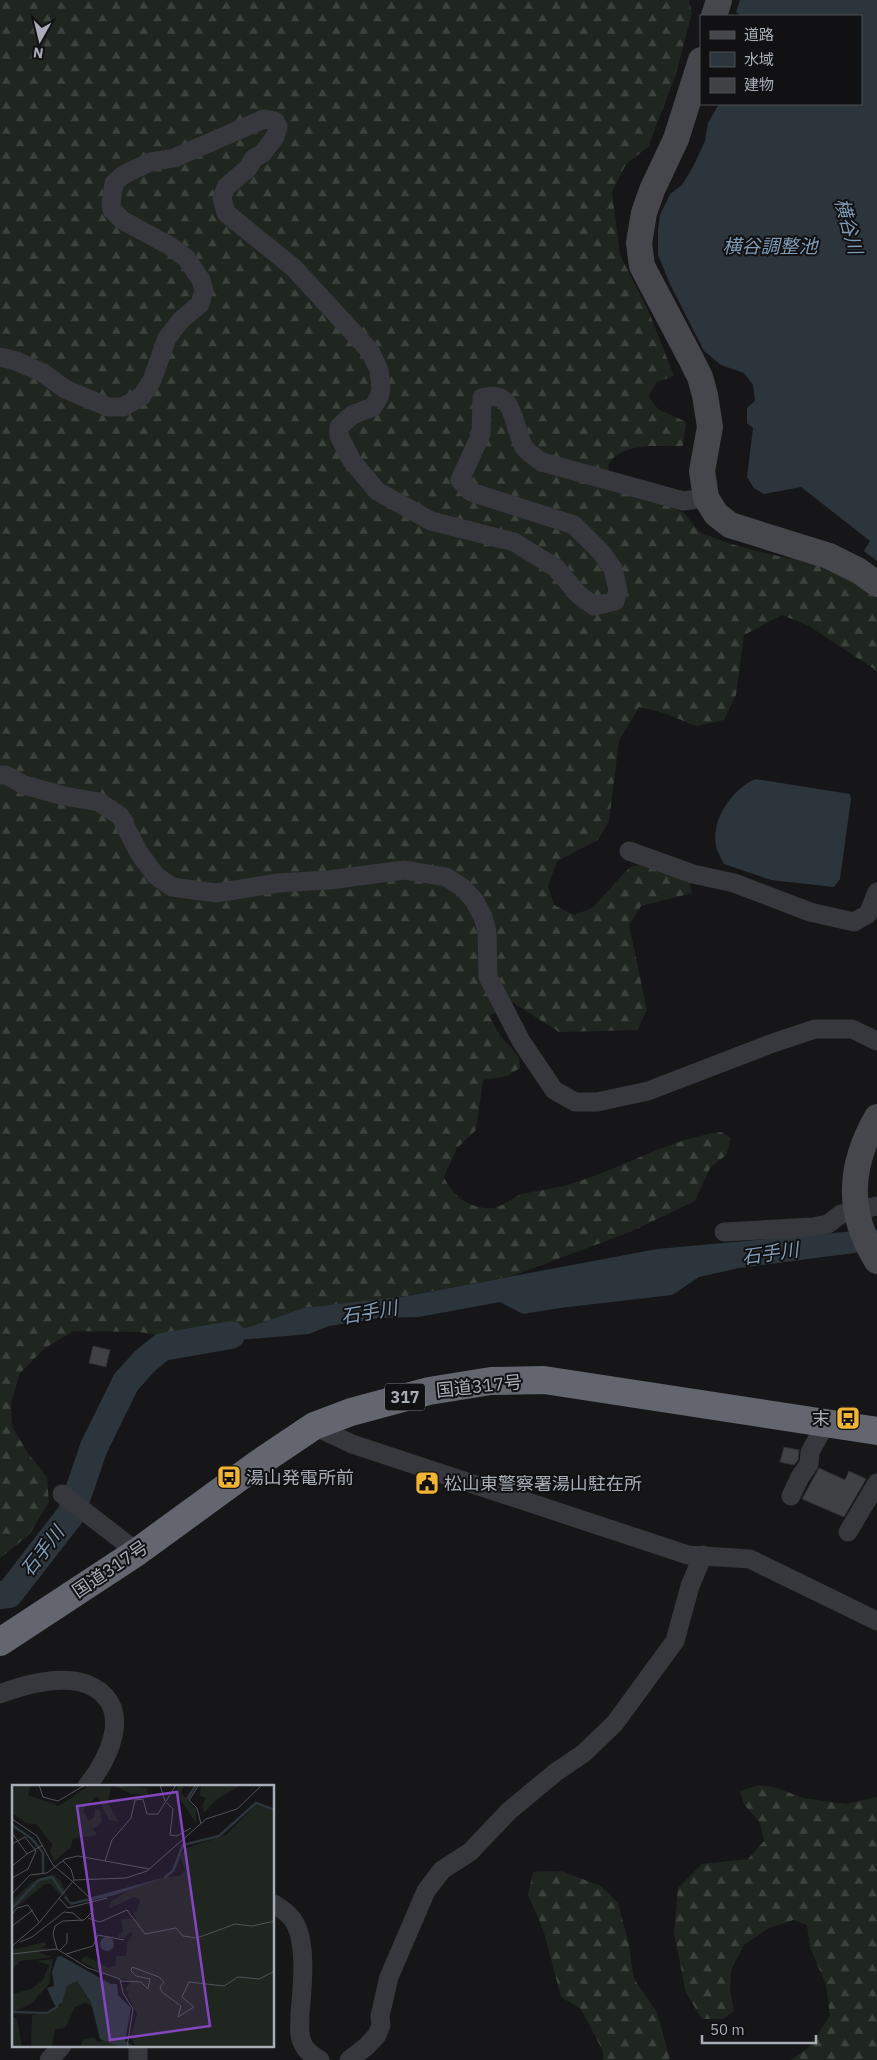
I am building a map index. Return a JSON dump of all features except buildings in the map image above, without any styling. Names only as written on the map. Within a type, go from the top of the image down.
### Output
[{"type":"highway","name":"国道317号","points":[[0,1642],[137,1552],[259,1463],[314,1426],[351,1412],[429,1391],[491,1381],[544,1380],[877,1431]]},
{"type":"street","points":[[714,15],[718,0]]},
{"type":"street","points":[[700,63],[676,139],[652,190],[644,213],[639,243],[642,266],[691,358],[700,377],[705,395],[710,427],[702,471],[706,498],[716,514],[730,525],[829,556],[859,571],[877,584]]},
{"type":"street","points":[[0,357],[16,361],[43,373],[65,389],[108,407],[123,407],[142,396],[152,380],[167,338],[181,320],[200,304],[204,290],[186,258],[170,246],[122,220],[112,210],[111,203],[114,183],[123,174],[150,162],[174,158],[264,119],[275,121],[278,127],[275,137],[262,154],[254,158],[248,168],[226,188],[222,198],[226,213],[294,268],[370,350],[379,370],[380,397],[373,407],[352,415],[339,427],[339,436],[352,460],[377,491],[431,521],[514,542],[556,568],[578,595],[594,606],[615,601],[618,590],[613,569],[602,553],[574,525],[470,492],[460,480],[481,434],[482,398],[491,395],[500,398],[510,407],[524,447],[542,462],[683,501],[706,498]]},
{"type":"street","points":[[0,775],[6,775],[24,785],[64,796],[99,802],[120,816],[139,853],[156,876],[172,887],[216,893],[278,883],[329,880],[404,870],[446,877],[462,887],[474,900],[484,917],[487,931],[488,977],[521,1041],[554,1090],[575,1102],[597,1102],[648,1091],[815,1029],[852,1029],[877,1041]]},
{"type":"street","points":[[629,851],[693,874],[734,883],[810,912],[854,922],[868,914],[877,892]]},
{"type":"street","points":[[877,1117],[866,1137],[858,1160],[855,1190],[857,1216],[863,1236],[877,1261]]},
{"type":"street","points":[[724,1232],[813,1227],[828,1224],[841,1214],[877,1206]]},
{"type":"street","points":[[791,1496],[800,1476],[809,1464],[810,1452],[820,1434],[822,1422]]},
{"type":"street","points":[[314,1426],[352,1444],[688,1555],[750,1559],[877,1620]]},
{"type":"street","points":[[848,1532],[877,1483]]},
{"type":"street","points":[[62,1494],[137,1552]]},
{"type":"street","points":[[349,2060],[367,2046],[377,2035],[381,2025],[380,2016],[389,1977],[426,1891],[442,1870],[470,1852],[509,1811],[556,1772],[584,1753],[616,1723],[675,1641],[690,1586],[703,1555]]},
{"type":"street","points":[[0,1694],[19,1686],[71,1681],[93,1687],[108,1699],[114,1710],[116,1730],[100,1770],[88,1785]]},
{"type":"street","points":[[275,1905],[284,1910],[296,1925],[301,1943],[302,1969],[299,2029],[302,2043],[308,2052],[320,2060]]},
{"type":"street","points":[[49,2060],[60,2048]]},
{"type":"green space","points":[[0,0],[689,0],[692,13],[675,77],[648,147],[626,164],[612,192],[620,255],[648,310],[674,376],[657,382],[648,396],[658,409],[686,422],[683,446],[641,447],[622,452],[614,457],[608,465],[612,486],[655,500],[684,513],[699,532],[731,544],[773,555],[821,564],[877,597],[877,671],[809,626],[782,615],[744,635],[736,695],[724,720],[696,726],[664,713],[639,707],[619,741],[609,821],[598,840],[557,861],[548,886],[554,905],[574,915],[592,908],[630,867],[644,864],[689,881],[692,893],[641,906],[629,925],[647,1010],[637,1030],[559,1032],[512,1002],[490,1016],[498,1033],[519,1057],[520,1068],[507,1076],[483,1080],[476,1130],[457,1148],[444,1177],[447,1184],[457,1195],[469,1204],[483,1208],[495,1208],[522,1194],[570,1184],[682,1141],[721,1132],[731,1138],[726,1155],[710,1168],[695,1201],[630,1232],[512,1276],[407,1296],[303,1308],[255,1325],[196,1342],[140,1332],[74,1331],[45,1348],[20,1373],[11,1403],[12,1426],[27,1452],[47,1477],[49,1502],[29,1535],[0,1558]]},
{"type":"green space","points":[[758,1785],[774,1787],[803,1798],[846,1804],[877,1797],[877,2060],[791,2060],[809,2047],[830,2016],[826,1985],[810,1947],[807,1925],[793,1920],[769,1928],[744,1945],[731,1970],[730,1990],[734,2011],[723,2019],[702,2019],[686,1993],[674,1933],[678,1888],[702,1864],[748,1859],[764,1841],[760,1823],[744,1804],[740,1791]]},
{"type":"green space","points":[[561,1871],[601,1886],[618,1903],[629,1945],[634,1979],[657,2012],[670,2060],[603,2060],[603,2051],[581,2009],[561,1997],[543,1929],[528,1895],[533,1872]]},
{"type":"water","name":"横谷調整池","points":[[740,0],[877,0],[877,561],[864,551],[870,541],[801,487],[764,494],[754,488],[747,477],[753,428],[747,423],[747,408],[755,401],[753,385],[744,373],[721,365],[704,351],[670,284],[658,255],[660,215],[670,194],[682,185],[693,167],[705,141],[708,123],[718,105],[862,105],[862,15],[740,15],[736,12]]},
{"type":"water","points":[[755,779],[850,794],[851,799],[840,879],[834,887],[771,880],[724,864],[718,853],[715,836],[720,816],[725,806],[738,790]]},
{"type":"water","points":[[877,1229],[877,1250],[739,1268],[699,1277],[672,1295],[523,1314],[500,1302],[419,1317],[379,1318],[329,1326],[309,1334],[196,1342],[255,1325],[303,1308],[407,1296],[657,1249]]},
{"type":"waterway","name":"石手川","points":[[0,1595],[9,1594],[71,1514],[94,1447],[126,1382],[145,1361],[162,1347],[231,1335]]},
{"type":"place","name":"末","points":[[848,1418]]},
{"type":"place","name":"湯山発電所前","points":[[229,1477]]},
{"type":"place","name":"松山東警察署湯山駐在所","points":[[427,1483]]},
{"type":"water label","name":"横谷川","points":[[849,226]]}]
